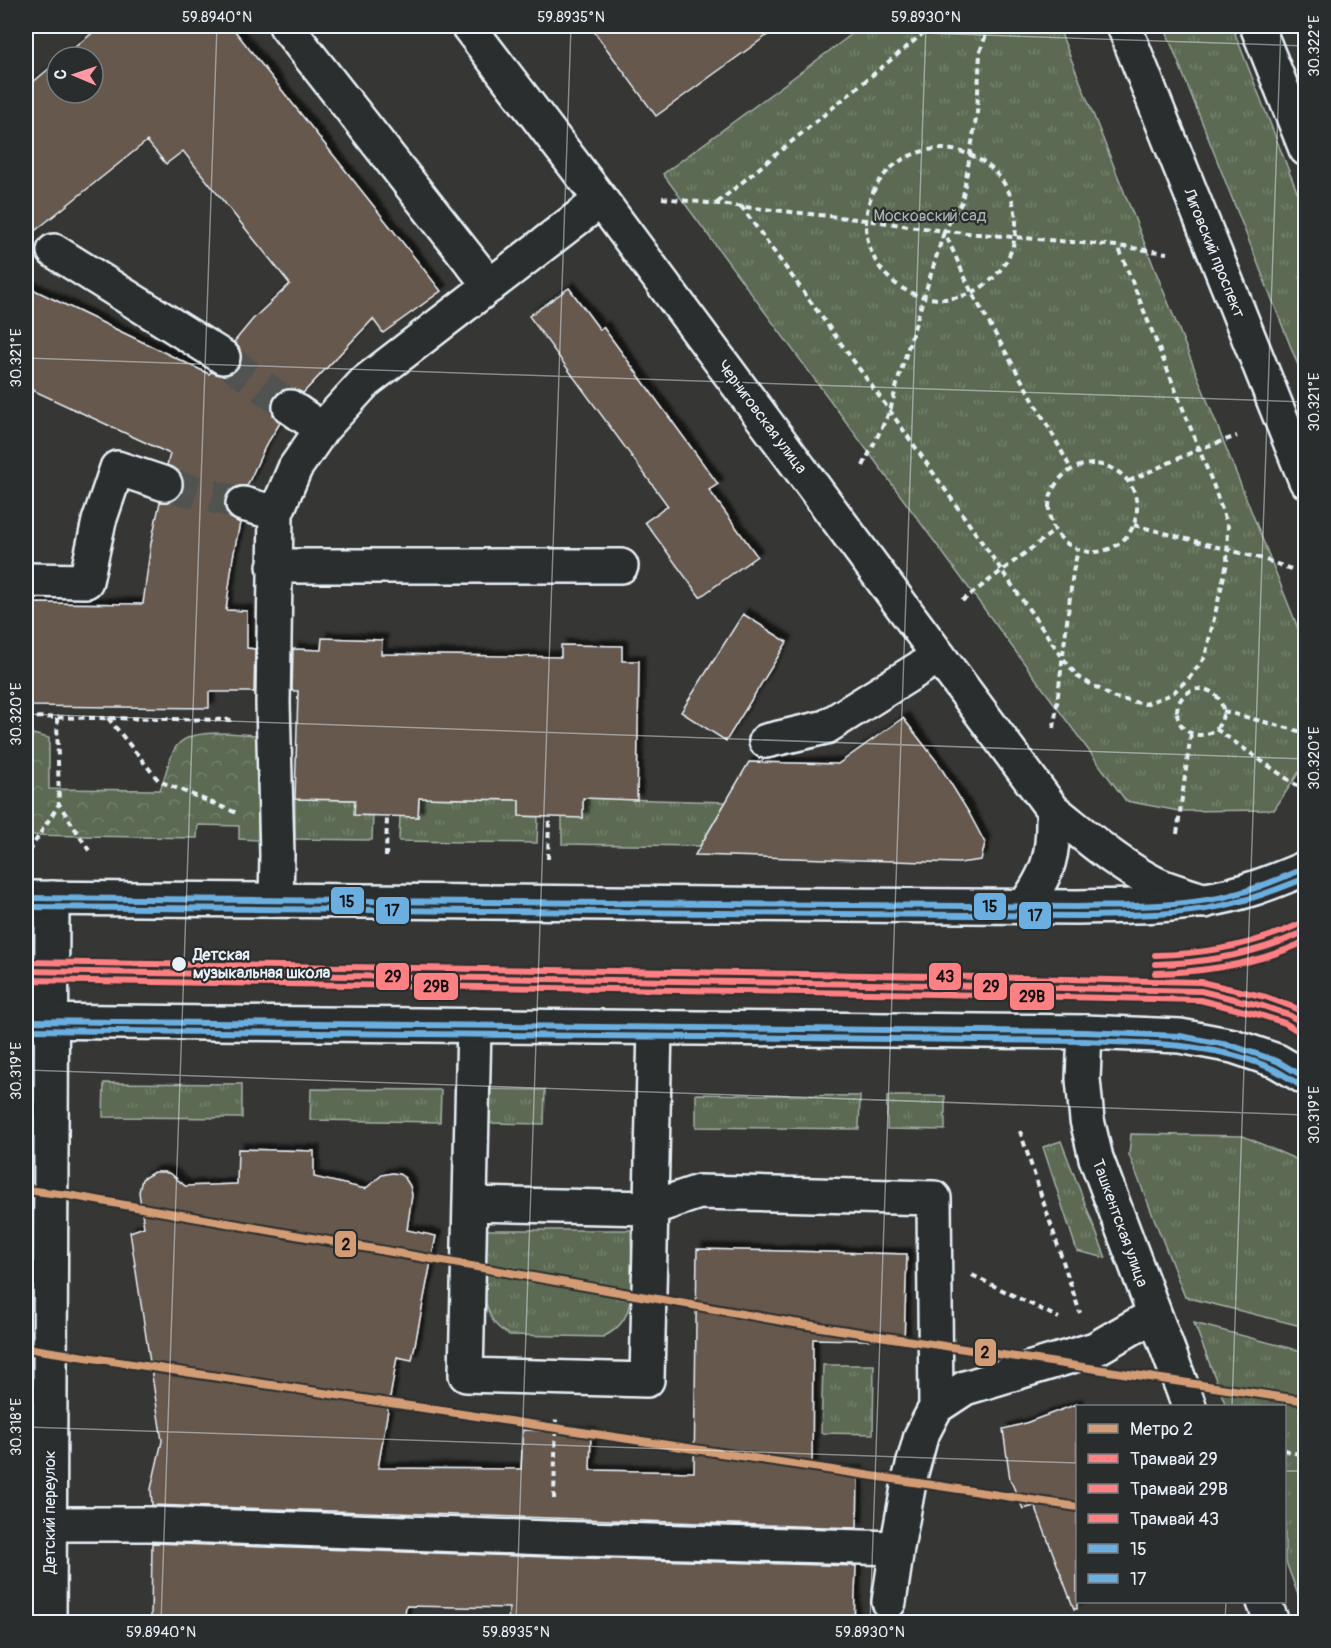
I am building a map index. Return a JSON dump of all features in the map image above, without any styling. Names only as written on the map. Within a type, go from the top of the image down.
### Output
[{"type":"main road","points":[[286,26],[490,286]]},
{"type":"main road","name":"Черниговская улица","points":[[468,26],[601,200],[1053,810],[1101,848],[1157,885],[1205,901]]},
{"type":"main road","name":"Лиговский проспект","points":[[1124,26],[1305,481]]},
{"type":"main road","points":[[1257,26],[1305,149]]},
{"type":"main road","points":[[276,900],[277,830],[273,721],[276,513],[295,468],[322,429],[365,382],[601,200]]},
{"type":"main road","points":[[54,251],[223,357]]},
{"type":"main road","points":[[290,407],[322,429]]},
{"type":"main road","points":[[26,580],[86,581],[99,521],[117,468],[165,484]]},
{"type":"main road","points":[[243,504],[276,513]]},
{"type":"main road","points":[[274,566],[621,566]]},
{"type":"main road","points":[[766,741],[826,727],[939,656]]},
{"type":"main road","points":[[1024,907],[1040,885],[1050,860],[1054,835],[1053,810]]},
{"type":"main road","points":[[39,898],[1024,907],[1137,906],[1205,901],[1245,892],[1305,868]]},
{"type":"main road","name":"Детский переулок","points":[[39,898],[38,1336],[50,1524],[38,1583],[49,1623]]},
{"type":"main road","points":[[38,1021],[1085,1032],[1180,1036],[1233,1046],[1277,1061],[1305,1078]]},
{"type":"main road","points":[[474,1025],[466,1376],[647,1380],[655,1028]]},
{"type":"main road","name":"Ташкентская улица","points":[[1085,1032],[1083,1079],[1087,1120],[1094,1149],[1188,1405]]},
{"type":"main road","points":[[470,1204],[651,1208],[699,1192],[934,1198],[936,1407],[921,1436],[910,1477],[889,1602]]},
{"type":"main road","points":[[936,1407],[965,1388],[1095,1349],[1154,1315]]},
{"type":"main road","points":[[50,1524],[152,1524],[897,1548]]},
{"type":"main road","points":[[1264,1603],[1272,1623]]},
{"type":"path","points":[[716,204],[932,26]]},
{"type":"path","points":[[863,466],[891,411],[944,231],[962,201],[977,113],[980,52],[989,26]]},
{"type":"path","points":[[939,149],[970,154],[995,172],[1011,196],[1016,216],[1016,237],[1011,254],[1001,270],[988,283],[972,293],[936,300],[911,293],[889,279],[869,246],[866,220],[874,189],[883,176],[909,156],[939,149]]},
{"type":"path","points":[[662,198],[866,220],[944,231],[1118,246],[1167,253]]},
{"type":"path","points":[[741,206],[891,411],[1078,677],[1114,698],[1145,704],[1172,694],[1190,677],[1205,657],[1228,550],[1228,526],[1214,484],[1118,246]]},
{"type":"path","points":[[944,231],[972,293],[1071,469]]},
{"type":"path","points":[[1129,481],[1199,449],[1237,436]]},
{"type":"path","points":[[1083,464],[1108,466],[1120,472],[1129,481],[1136,495],[1137,510],[1134,525],[1127,537],[1117,546],[1091,553],[1078,550],[1065,543],[1054,531],[1049,518],[1048,503],[1052,489],[1071,469],[1083,464]]},
{"type":"path","points":[[1134,525],[1263,559],[1291,569]]},
{"type":"path","points":[[962,601],[1054,531]]},
{"type":"path","points":[[1054,728],[1073,572],[1078,550]]},
{"type":"path","points":[[1179,687],[1186,695]]},
{"type":"path","points":[[1193,690],[1207,690],[1219,699],[1222,711],[1222,720],[1216,729],[1204,735],[1191,733],[1183,727],[1177,713],[1178,705],[1193,690]]},
{"type":"path","points":[[1222,711],[1305,733]]},
{"type":"path","points":[[26,717],[273,721]]},
{"type":"path","points":[[57,718],[59,804],[90,852]]},
{"type":"path","points":[[108,718],[159,781],[277,830]]},
{"type":"path","points":[[1216,729],[1305,792]]},
{"type":"path","points":[[1177,834],[1191,733]]},
{"type":"path","points":[[29,851],[59,804]]},
{"type":"path","points":[[386,857],[387,816]]},
{"type":"path","points":[[548,859],[549,817]]},
{"type":"path","points":[[1020,1131],[1083,1322],[1095,1349]]},
{"type":"path","points":[[935,1256],[1063,1320]]},
{"type":"path","points":[[545,1499],[554,1500],[558,1378]]},
{"type":"path","points":[[1286,1451],[1305,1456]]},
{"type":"green space","name":"Московский сад","points":[[863,26],[1058,26],[1305,646],[1305,763],[1274,810],[1179,811],[1126,801],[663,174]]},
{"type":"green space","points":[[1164,26],[1232,26],[1305,212],[1305,383]]},
{"type":"green space","points":[[26,727],[33,734],[49,738],[49,789],[160,790],[170,759],[180,742],[199,734],[257,735],[258,840],[239,839],[239,826],[198,825],[197,838],[26,835]]},
{"type":"green space","points":[[419,798],[519,800],[519,816],[538,817],[537,843],[399,841],[400,816],[418,817]]},
{"type":"green space","points":[[583,798],[726,802],[700,846],[562,844],[562,817],[583,817]]},
{"type":"green space","points":[[295,799],[355,800],[355,815],[373,816],[372,840],[295,839]]},
{"type":"green space","points":[[104,1083],[242,1084],[242,1118],[103,1117]]},
{"type":"green space","points":[[311,1089],[441,1090],[440,1122],[310,1120]]},
{"type":"green space","points":[[487,1089],[545,1090],[544,1124],[486,1123]]},
{"type":"green space","points":[[696,1094],[860,1096],[859,1129],[696,1127]]},
{"type":"green space","points":[[887,1096],[945,1096],[945,1130],[887,1129]]},
{"type":"green space","points":[[1131,1134],[1243,1136],[1305,1163],[1305,1327],[1185,1297],[1129,1155]]},
{"type":"green space","points":[[1061,1141],[1106,1258],[1077,1251],[1043,1147]]},
{"type":"green space","points":[[485,1230],[631,1230],[630,1300],[628,1311],[620,1325],[603,1337],[509,1335],[491,1318],[484,1294]]},
{"type":"green space","points":[[1194,1323],[1305,1352],[1305,1614],[1286,1562],[1286,1405],[1226,1405]]},
{"type":"green space","points":[[823,1365],[874,1365],[873,1434],[821,1433]]},
{"type":"building","points":[[101,26],[231,26],[441,291],[383,333],[373,319],[303,393],[291,388],[281,390],[274,397],[271,405],[273,415],[280,423],[265,447],[247,486],[239,486],[230,490],[225,500],[225,508],[229,517],[240,523],[226,610],[247,611],[247,648],[255,649],[254,692],[209,692],[209,708],[26,706],[26,603],[143,604],[151,543],[160,502],[168,502],[177,498],[183,490],[183,481],[179,471],[167,465],[170,454],[26,387],[26,286],[209,374],[211,372],[223,376],[232,373],[239,366],[242,357],[240,349],[234,342],[253,319],[290,284],[183,151],[166,164],[147,141],[26,238],[26,88],[45,72],[45,105],[105,105],[105,45],[78,45]]},
{"type":"building","points":[[590,26],[780,26],[656,116]]},
{"type":"building","points":[[569,288],[600,330],[603,327],[718,484],[709,490],[757,556],[700,597],[645,522],[668,506],[529,316]]},
{"type":"building","points":[[743,614],[787,642],[726,741],[681,712]]},
{"type":"building","points":[[322,638],[382,640],[381,654],[561,657],[561,645],[622,646],[622,661],[639,661],[637,800],[583,798],[583,818],[519,816],[519,800],[419,798],[418,817],[354,815],[355,800],[295,799],[298,691],[292,691],[293,649],[321,650]]},
{"type":"building","points":[[903,718],[938,763],[969,813],[985,843],[981,860],[959,863],[695,855],[749,762],[838,764]]},
{"type":"building","points":[[238,1149],[314,1151],[314,1177],[365,1189],[382,1175],[399,1174],[410,1186],[412,1195],[407,1230],[436,1236],[412,1360],[397,1357],[378,1468],[521,1469],[523,1430],[591,1433],[590,1470],[694,1472],[697,1249],[907,1254],[904,1341],[813,1339],[812,1471],[858,1472],[857,1528],[152,1505],[151,1489],[162,1441],[130,1232],[144,1227],[139,1192],[142,1179],[154,1172],[164,1172],[171,1174],[185,1186],[237,1184]]},
{"type":"building","points":[[1077,1404],[1077,1609],[1074,1609],[1035,1506],[1023,1509],[1010,1479],[1003,1429]]},
{"type":"building","points":[[152,1543],[856,1566],[854,1623],[508,1623],[509,1608],[406,1606],[404,1623],[151,1623]]},
{"type":"tunnel","points":[[223,357],[290,407]]},
{"type":"tunnel","points":[[165,484],[243,504]]},
{"type":"metro line","name":"2","points":[[26,1190],[68,1195],[794,1323],[1306,1401]]},
{"type":"metro line","name":"2","points":[[26,1348],[1076,1507]]},
{"type":"tram line","name":"43","points":[[1155,955],[1193,953],[1249,943],[1302,923]]},
{"type":"tram line","name":"29","points":[[1155,964],[1194,962],[1232,956],[1269,946],[1306,931]]},
{"type":"tram line","name":"29В","points":[[1155,973],[1194,971],[1251,961],[1306,941]]},
{"type":"tram line","name":"43","points":[[26,962],[1201,982],[1266,997],[1306,1014]]},
{"type":"tram line","name":"29","points":[[26,971],[1201,991],[1263,1006],[1289,1015],[1306,1025]]},
{"type":"tram line","name":"29В","points":[[26,980],[1200,1000],[1285,1023],[1301,1033]]},
{"type":"transit line","name":"15","points":[[26,898],[1130,906],[1166,905],[1219,898],[1252,889],[1306,868]]},
{"type":"transit line","name":"17","points":[[26,907],[1131,915],[1185,912],[1221,906],[1306,878]]},
{"type":"transit line","name":"15","points":[[26,1021],[1085,1032],[1180,1036],[1233,1046],[1277,1061],[1306,1078]]},
{"type":"transit line","name":"17","points":[[26,1030],[1133,1043],[1181,1046],[1228,1054],[1273,1069],[1301,1086]]},
{"type":"place","name":"Детская музыкальная школа","points":[[179,964]]}]
